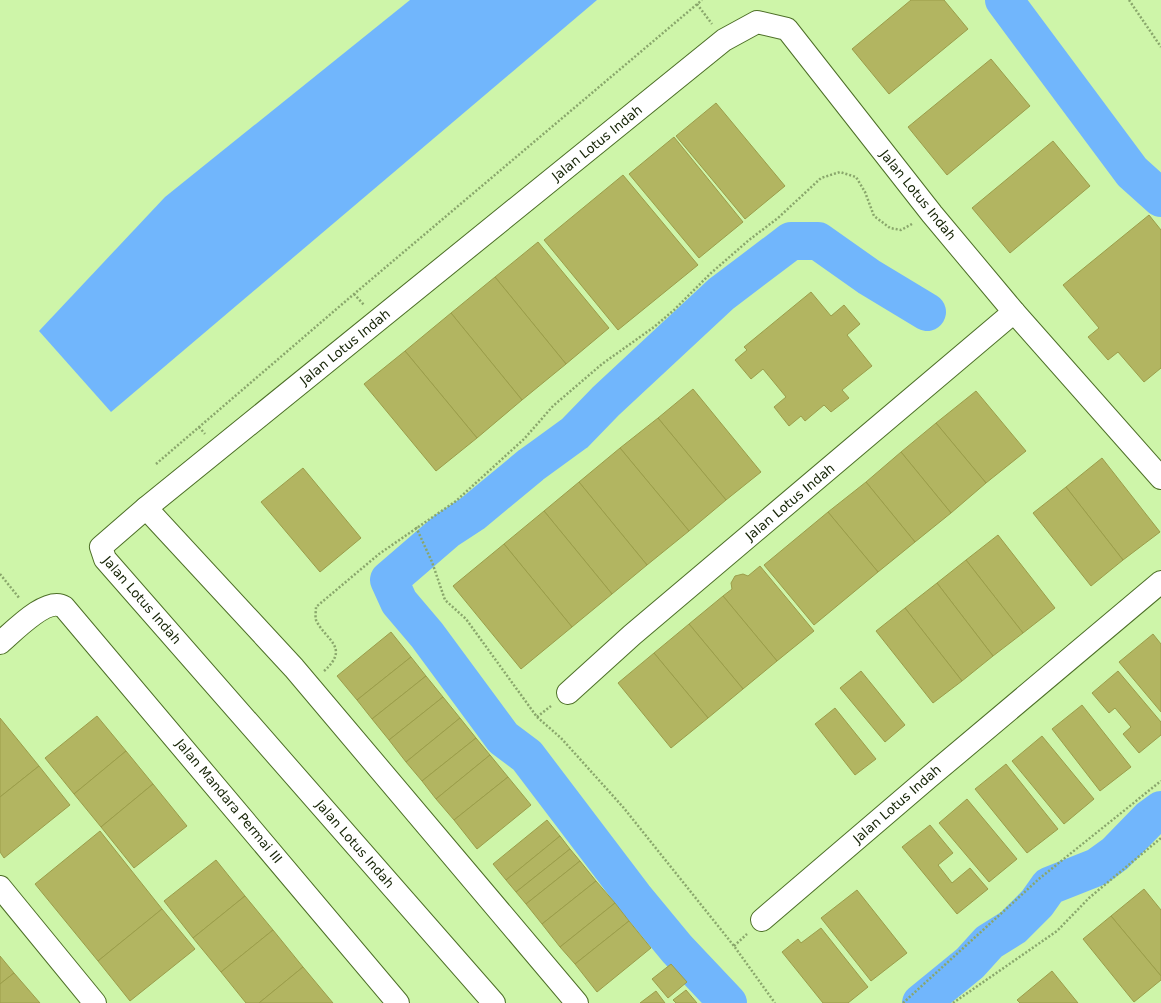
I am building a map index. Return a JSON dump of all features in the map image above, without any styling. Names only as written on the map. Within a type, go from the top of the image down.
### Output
[{"type":"street","name":"Jalan Lotus Indah","points":[[494,1003],[105,559],[101,547],[146,508],[724,40],[757,22],[787,29],[932,214],[1014,312],[1161,478]]},
{"type":"street","name":"Jalan Lotus Indah","points":[[568,694],[632,635],[1014,312]]},
{"type":"street","points":[[146,508],[308,685],[577,1003]]},
{"type":"street","name":"Jalan Lotus Indah","points":[[762,920],[933,773],[1161,582]]},
{"type":"street","name":"Jalan Mandara Permai III","points":[[33,615],[45,607],[56,604],[61,605],[69,612],[398,1003]]},
{"type":"street","points":[[0,642],[33,615]]},
{"type":"street","points":[[0,887],[95,1003]]},
{"type":"path","points":[[156,464],[354,294],[702,0]]},
{"type":"path","points":[[1129,0],[1161,47]]},
{"type":"path","points":[[308,685],[329,667],[335,656],[335,644],[316,618],[316,607],[379,554],[416,527],[456,501],[524,439],[553,406],[602,364],[669,314],[749,240],[778,218],[821,178],[840,172],[856,177],[865,192],[874,216],[890,228],[901,230],[932,214]]},
{"type":"path","points":[[416,527],[432,562],[445,600],[466,619],[537,717],[561,738],[623,807],[734,946],[775,1003]]},
{"type":"path","points":[[0,574],[33,615]]},
{"type":"path","points":[[903,1003],[1040,878],[1161,781]]},
{"type":"path","points":[[953,1003],[1057,931],[1089,898],[1161,838]]},
{"type":"water","points":[[410,0],[597,0],[111,412],[39,331],[165,197]]},
{"type":"building","points":[[911,0],[944,0],[968,29],[889,94],[852,49]]},
{"type":"building","points":[[991,59],[1030,106],[947,175],[908,127]]},
{"type":"building","points":[[716,103],[785,186],[745,219],[676,136]]},
{"type":"building","points":[[674,137],[743,222],[699,258],[629,174]]},
{"type":"building","points":[[1053,141],[1090,186],[1010,253],[972,208]]},
{"type":"building","points":[[623,175],[698,265],[618,330],[544,240]]},
{"type":"building","points":[[1149,215],[1161,230],[1161,368],[1144,382],[1118,352],[1108,360],[1088,337],[1099,328],[1063,285]]},
{"type":"building","points":[[538,242],[609,328],[566,364],[495,277]]},
{"type":"building","points":[[495,277],[566,364],[522,400],[451,313]]},
{"type":"building","points":[[811,292],[831,316],[844,305],[860,324],[847,335],[872,366],[842,390],[849,398],[831,412],[824,405],[805,421],[801,416],[789,426],[774,407],[786,397],[763,369],[751,379],[735,360],[747,350],[744,347]]},
{"type":"building","points":[[451,313],[522,400],[477,438],[405,351]]},
{"type":"building","points":[[405,351],[477,438],[436,471],[364,384]]},
{"type":"building","points":[[693,389],[761,472],[726,500],[658,418]]},
{"type":"building","points":[[976,391],[1026,451],[986,483],[936,423]]},
{"type":"building","points":[[658,418],[726,500],[689,531],[620,448]]},
{"type":"building","points":[[936,423],[986,483],[951,513],[901,452]]},
{"type":"building","points":[[620,448],[689,531],[647,565],[579,482]]},
{"type":"building","points":[[901,452],[951,513],[915,542],[866,482]]},
{"type":"building","points":[[1102,458],[1160,532],[1123,560],[1066,487]]},
{"type":"building","points":[[303,468],[361,538],[320,572],[261,502]]},
{"type":"building","points":[[579,482],[647,565],[612,594],[544,511]]},
{"type":"building","points":[[866,482],[915,542],[878,572],[828,512]]},
{"type":"building","points":[[1066,487],[1123,560],[1091,586],[1033,513]]},
{"type":"building","points":[[544,511],[612,594],[572,627],[504,544]]},
{"type":"building","points":[[828,512],[878,572],[814,625],[764,565]]},
{"type":"building","points":[[998,535],[1055,608],[1023,633],[966,560]]},
{"type":"building","points":[[504,544],[572,627],[521,669],[453,586]]},
{"type":"building","points":[[966,560],[1023,633],[993,656],[937,583]]},
{"type":"building","points":[[760,566],[814,631],[777,661],[723,596],[732,589],[731,583],[735,576],[743,574],[748,576]]},
{"type":"building","points":[[937,583],[993,656],[962,681],[905,608]]},
{"type":"building","points":[[723,596],[777,661],[743,689],[689,624]]},
{"type":"building","points":[[905,608],[962,681],[933,703],[876,631]]},
{"type":"building","points":[[689,624],[743,689],[708,718],[654,653]]},
{"type":"building","points":[[391,632],[411,657],[357,700],[337,676]]},
{"type":"building","points":[[1153,634],[1161,644],[1161,712],[1119,662]]},
{"type":"building","points":[[654,653],[708,718],[671,748],[618,683]]},
{"type":"building","points":[[411,657],[426,676],[372,719],[357,700]]},
{"type":"building","points":[[861,671],[905,725],[885,742],[840,688]]},
{"type":"building","points":[[1118,671],[1161,722],[1161,735],[1139,753],[1123,734],[1131,727],[1115,708],[1109,713],[1092,693]]},
{"type":"building","points":[[426,676],[443,697],[389,740],[372,719]]},
{"type":"building","points":[[443,697],[460,718],[406,762],[389,740]]},
{"type":"building","points":[[1082,705],[1131,767],[1100,791],[1052,729]]},
{"type":"building","points":[[835,708],[876,759],[855,775],[815,724]]},
{"type":"building","points":[[97,716],[126,751],[74,794],[45,758]]},
{"type":"building","points":[[0,718],[39,766],[0,797]]},
{"type":"building","points":[[460,718],[476,738],[422,781],[406,762]]},
{"type":"building","points":[[1042,736],[1094,799],[1064,824],[1012,761]]},
{"type":"building","points":[[476,738],[490,755],[436,799],[422,781]]},
{"type":"building","points":[[126,751],[153,784],[101,827],[74,794]]},
{"type":"building","points":[[490,755],[508,777],[454,820],[436,799]]},
{"type":"building","points":[[1006,764],[1058,829],[1027,853],[975,789]]},
{"type":"building","points":[[39,766],[70,805],[4,858],[0,852],[0,797]]},
{"type":"building","points":[[508,777],[531,805],[477,849],[454,820]]},
{"type":"building","points":[[153,784],[187,826],[134,868],[101,827]]},
{"type":"building","points":[[967,799],[1017,859],[989,882],[939,823]]},
{"type":"building","points":[[547,820],[560,836],[506,880],[493,864]]},
{"type":"building","points":[[930,825],[953,853],[938,865],[952,883],[970,868],[988,889],[957,914],[902,847]]},
{"type":"building","points":[[100,831],[162,909],[98,961],[35,884]]},
{"type":"building","points":[[560,836],[570,849],[516,892],[506,880]]},
{"type":"building","points":[[570,849],[580,861],[526,904],[516,892]]},
{"type":"building","points":[[216,860],[245,896],[193,938],[164,901]]},
{"type":"building","points":[[580,861],[596,881],[542,924],[526,904]]},
{"type":"building","points":[[596,881],[615,903],[560,947],[542,924]]},
{"type":"building","points":[[1144,889],[1161,910],[1161,976],[1111,916]]},
{"type":"building","points":[[857,890],[907,953],[871,981],[821,918]]},
{"type":"building","points":[[245,896],[273,930],[221,972],[193,938]]},
{"type":"building","points":[[615,903],[629,921],[575,964],[560,947]]},
{"type":"building","points":[[162,909],[195,949],[130,1001],[98,961]]},
{"type":"building","points":[[1111,916],[1161,976],[1161,980],[1134,1002],[1083,939]]},
{"type":"building","points":[[629,921],[651,948],[597,992],[575,964]]},
{"type":"building","points":[[821,928],[868,987],[848,1003],[823,1003],[782,952],[798,939],[801,943]]},
{"type":"building","points":[[273,930],[303,967],[259,1003],[246,1003],[221,972]]},
{"type":"building","points":[[0,956],[14,973],[0,984]]},
{"type":"building","points":[[671,964],[687,982],[668,998],[652,979]]},
{"type":"building","points":[[303,967],[333,1003],[259,1003]]},
{"type":"building","points":[[1052,971],[1078,1003],[1020,1003],[1017,1000]]},
{"type":"building","points":[[14,973],[40,1003],[0,1003],[0,984]]},
{"type":"building","points":[[686,990],[697,1003],[676,1003],[673,1000]]},
{"type":"building","points":[[656,991],[665,1003],[640,1003]]},
{"type":"waterway","points":[[1004,0],[1132,172],[1161,198]]},
{"type":"waterway","points":[[728,1003],[677,949],[634,897],[527,756],[503,738],[427,635],[399,602],[389,580],[447,530],[473,513],[531,465],[575,433],[606,401],[721,294],[791,241],[818,241],[869,277],[927,312]]},
{"type":"waterway","points":[[921,1003],[970,963],[989,942],[1013,927],[1037,903],[1049,886],[1097,867],[1115,854],[1150,818],[1161,810]]}]
